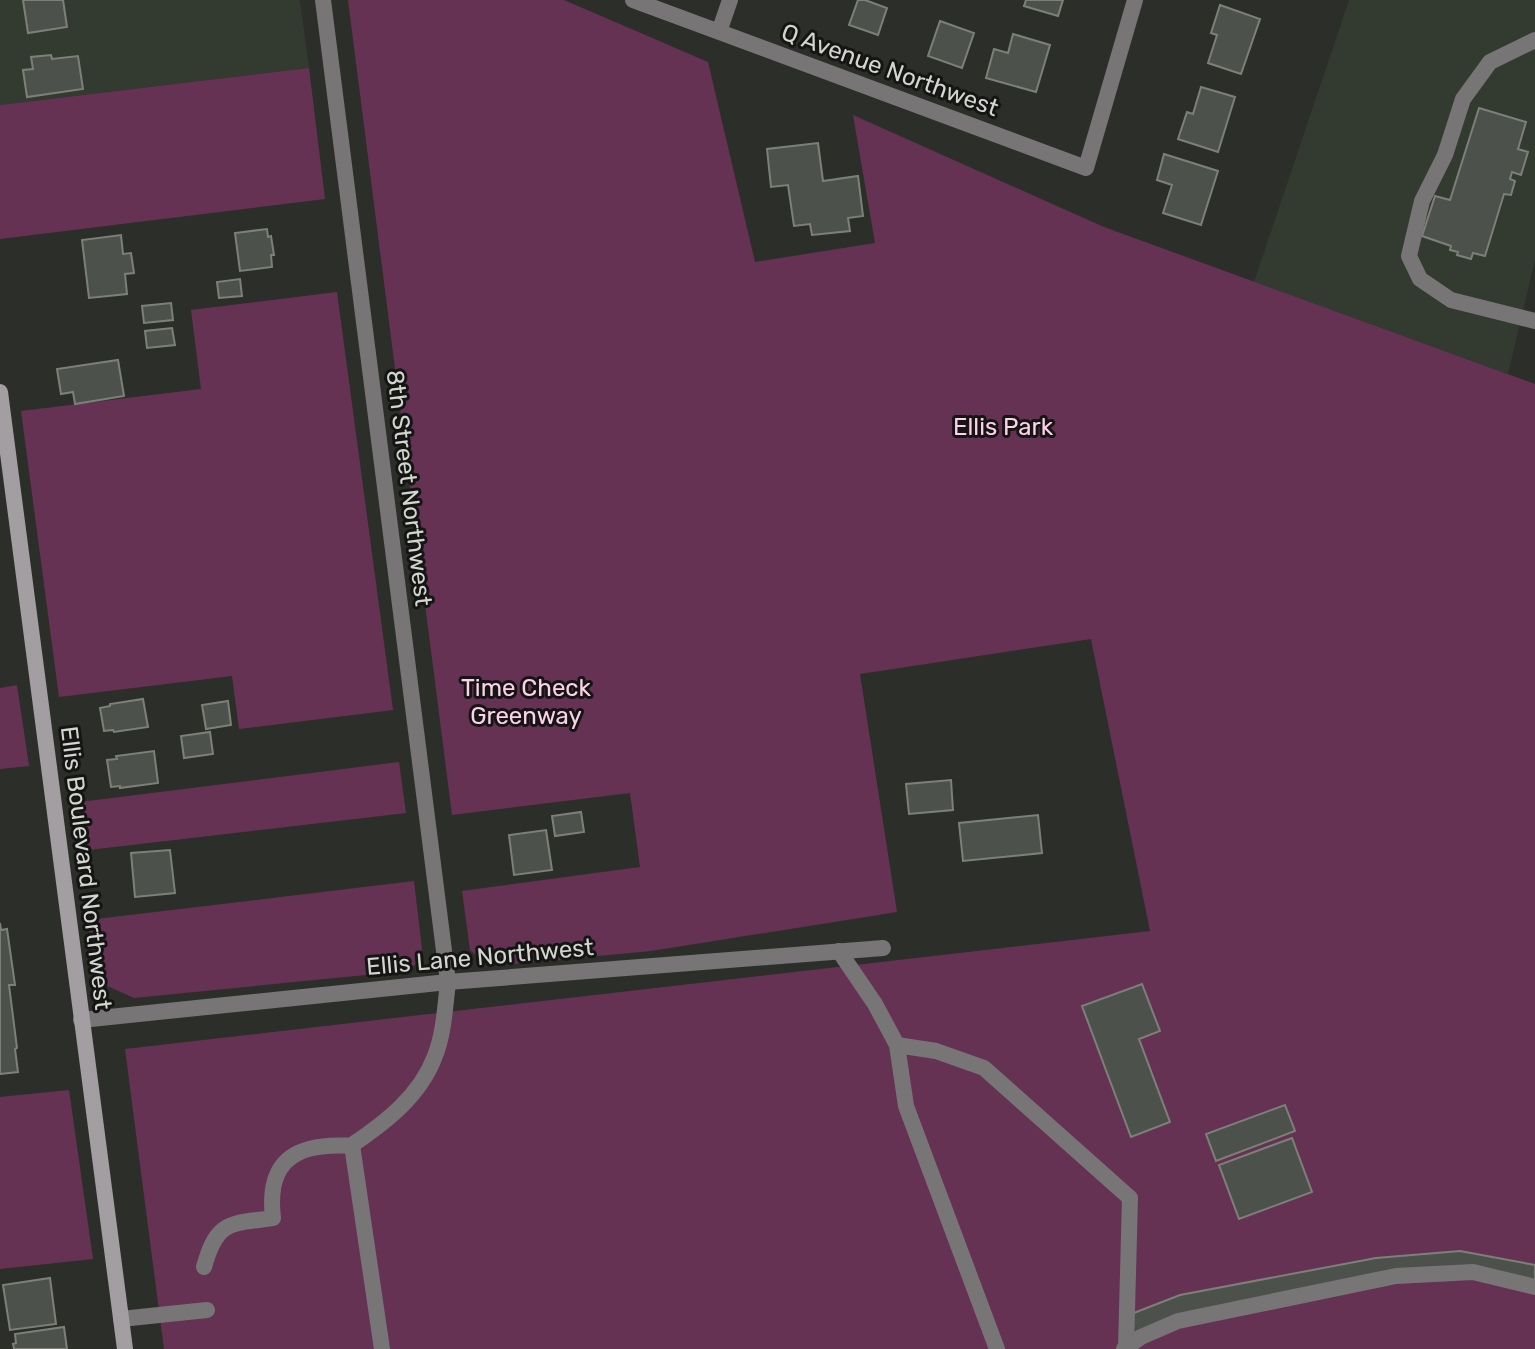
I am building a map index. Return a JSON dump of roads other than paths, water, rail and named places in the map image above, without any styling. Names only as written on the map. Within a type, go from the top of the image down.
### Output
[{"type":"street","name":"8th Street Northwest","points":[[323,0],[448,982],[435,1058],[416,1092],[389,1119],[352,1145]]},
{"type":"street","name":"Q Avenue Northwest","points":[[633,0],[1086,168],[1135,0]]},
{"type":"street","points":[[719,32],[730,0]]},
{"type":"street","points":[[1535,40],[1490,62],[1463,99],[1445,155],[1422,201],[1409,256],[1420,279],[1451,300],[1535,321]]},
{"type":"street","name":"Ellis Boulevard Northwest","points":[[0,392],[125,1349]]},
{"type":"street","name":"Ellis Lane Northwest","points":[[81,1020],[448,982],[883,948]]},
{"type":"street","points":[[839,951],[875,1004],[897,1045],[906,1106],[997,1349]]},
{"type":"street","points":[[897,1045],[936,1051],[984,1068],[1130,1198],[1125,1348]]},
{"type":"street","points":[[204,1267],[210,1246],[220,1231],[233,1223],[273,1218],[271,1200],[274,1180],[281,1166],[294,1155],[313,1148],[352,1145],[382,1349]]},
{"type":"street","points":[[1125,1348],[1141,1337],[1178,1321],[1396,1276],[1473,1272],[1535,1287]]},
{"type":"street","points":[[121,1319],[207,1310]]},
{"type":"park label","name":"Ellis Park","points":[[1003,427]]},
{"type":"park label","name":"Time Check Greenway","points":[[526,702]]}]
